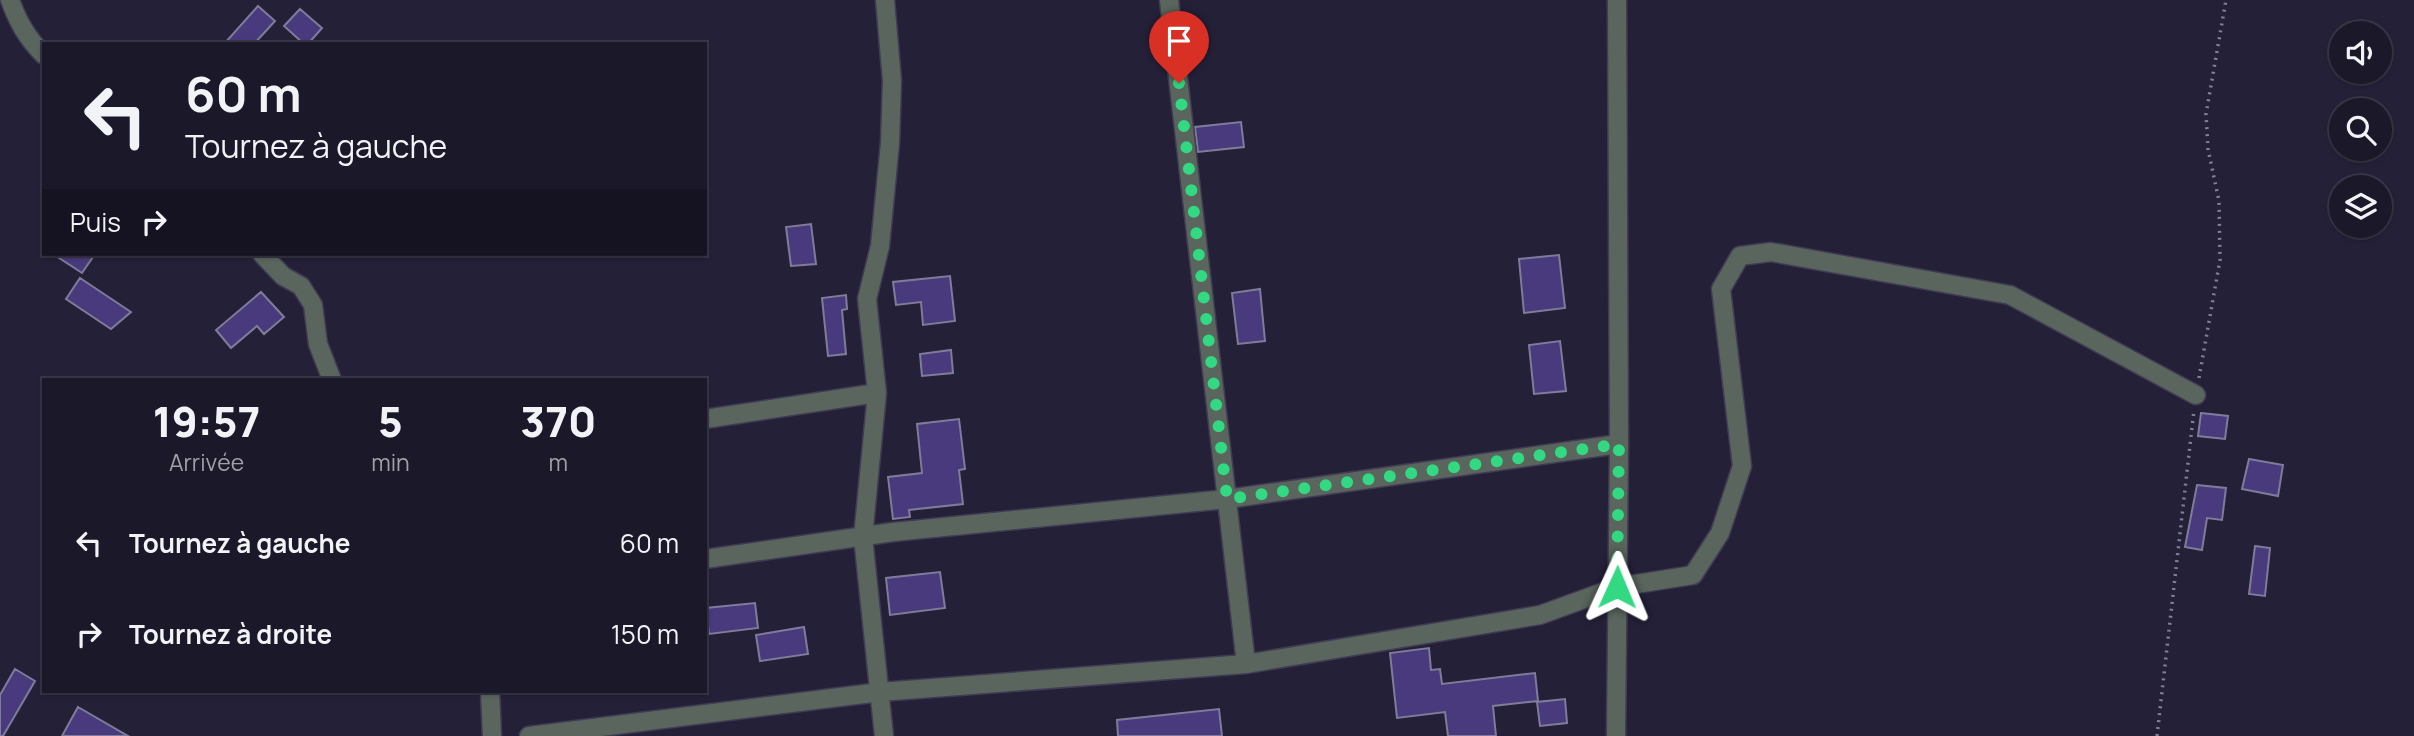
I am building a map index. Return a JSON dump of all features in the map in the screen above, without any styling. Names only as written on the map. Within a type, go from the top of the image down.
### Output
[{"type":"street","points":[[10,0],[31,42],[42,53]]},
{"type":"street","points":[[884,736],[863,537],[877,393],[867,299],[880,246],[890,144],[892,81],[885,0]]},
{"type":"street","points":[[1169,0],[1247,664]]},
{"type":"street","points":[[1616,736],[1619,444],[1617,0]]},
{"type":"street","points":[[529,736],[880,692],[1247,664],[1540,615],[1617,587],[1693,575],[1720,533],[1742,466],[1721,289],[1740,256],[1771,252],[2010,295],[2196,395]]},
{"type":"street","points":[[264,256],[283,276],[301,286],[313,305],[318,344],[331,378]]},
{"type":"street","points":[[707,419],[877,393]]},
{"type":"street","points":[[707,559],[863,537],[1227,499],[1619,444]]},
{"type":"street","points":[[490,693],[492,736]]},
{"type":"path","points":[[2157,736],[2196,395],[2220,260],[2219,201],[2208,149],[2206,114],[2226,0]]},
{"type":"building","points":[[258,6],[275,21],[256,42],[226,42]]},
{"type":"building","points":[[300,9],[322,28],[310,42],[302,42],[284,26]]},
{"type":"building","points":[[1241,122],[1244,147],[1198,152],[1195,127]]},
{"type":"building","points":[[811,224],[816,264],[791,266],[786,227]]},
{"type":"building","points":[[1559,255],[1565,308],[1524,313],[1519,259]]},
{"type":"building","points":[[56,256],[94,256],[82,273]]},
{"type":"building","points":[[950,276],[955,321],[923,325],[921,302],[896,305],[893,282]]},
{"type":"building","points":[[80,278],[131,312],[111,329],[66,299]]},
{"type":"building","points":[[1260,289],[1265,341],[1238,344],[1232,293]]},
{"type":"building","points":[[261,292],[284,317],[264,334],[257,326],[231,348],[216,330]]},
{"type":"building","points":[[846,295],[847,309],[842,310],[846,354],[828,356],[822,298]]},
{"type":"building","points":[[1560,341],[1566,391],[1534,394],[1529,345]]},
{"type":"building","points":[[951,350],[953,373],[922,376],[920,354]]},
{"type":"building","points":[[2201,413],[2228,416],[2225,439],[2198,436]]},
{"type":"building","points":[[959,419],[965,469],[959,470],[963,504],[909,510],[910,517],[893,519],[888,477],[922,473],[917,424]]},
{"type":"building","points":[[2249,459],[2283,465],[2278,496],[2242,489]]},
{"type":"building","points":[[2197,485],[2226,488],[2222,520],[2207,518],[2202,550],[2185,547]]},
{"type":"building","points":[[2255,546],[2270,548],[2265,596],[2249,594]]},
{"type":"building","points":[[940,572],[945,608],[890,615],[886,578]]},
{"type":"building","points":[[755,603],[758,628],[709,634],[707,608]]},
{"type":"building","points":[[804,627],[808,654],[760,661],[756,635]]},
{"type":"building","points":[[1429,648],[1431,670],[1440,669],[1442,684],[1535,673],[1538,701],[1493,706],[1496,736],[1448,736],[1445,712],[1397,718],[1390,653]]},
{"type":"building","points":[[15,669],[35,681],[3,736],[0,736],[0,695]]},
{"type":"building","points":[[1565,699],[1567,723],[1540,726],[1537,702]]},
{"type":"building","points":[[78,707],[128,736],[62,736]]},
{"type":"building","points":[[1219,709],[1222,736],[1118,736],[1117,720]]},
{"type":"route","points":[[1179,83],[1227,499],[1619,444],[1617,587]]}]
